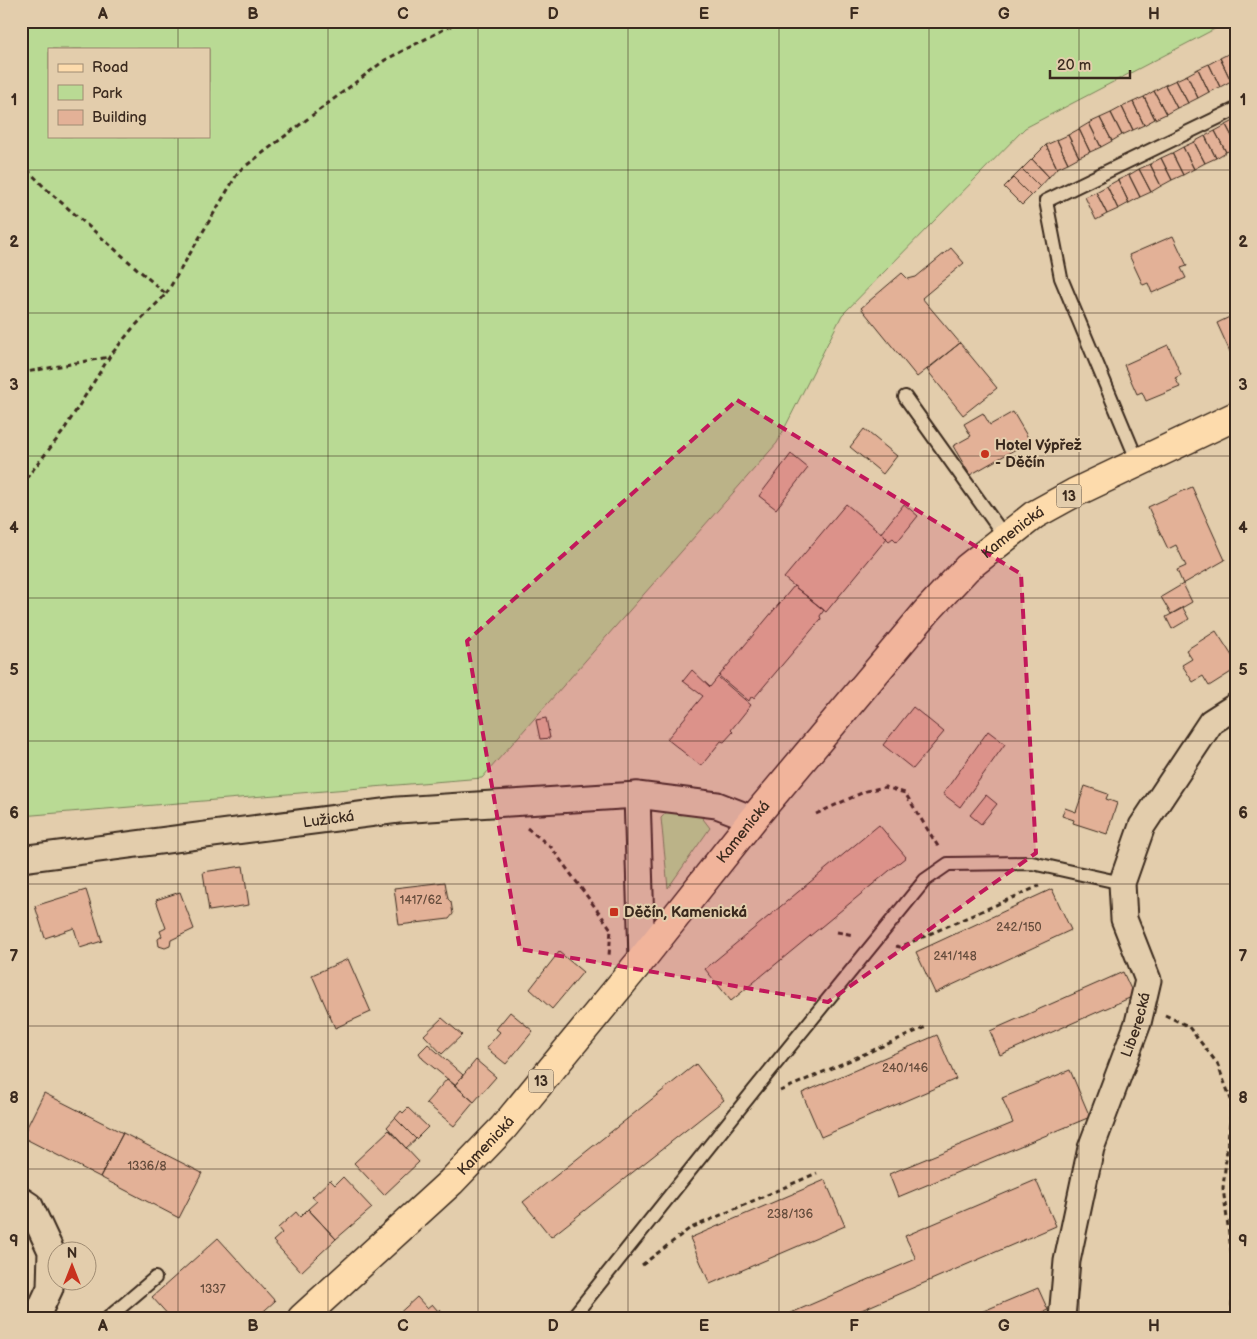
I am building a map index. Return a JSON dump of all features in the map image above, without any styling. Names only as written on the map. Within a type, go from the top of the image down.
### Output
[{"type":"main road","name":"Kamenická","points":[[302,1318],[451,1182],[497,1134],[642,959],[753,819],[927,611],[967,568],[1034,515],[1138,462],[1236,416]]},
{"type":"street","name":"Liberecká","points":[[1062,1318],[1066,1261],[1090,1148],[1138,1023],[1148,980],[1124,919],[1122,883],[1142,826],[1212,722],[1236,706]]},
{"type":"street","name":"Lužická","points":[[21,859],[398,810],[637,795],[717,805],[753,819]]},
{"type":"street","points":[[637,795],[642,959]]},
{"type":"street","points":[[21,1200],[30,1206],[51,1252],[50,1288],[36,1318]]},
{"type":"lane","points":[[1138,462],[1061,278],[1046,201],[1236,109]]},
{"type":"lane","points":[[906,397],[1006,536]]},
{"type":"lane","points":[[572,1318],[925,880],[948,864],[1032,863],[1122,883]]},
{"type":"lane","points":[[108,1318],[155,1278]]},
{"type":"path","points":[[21,485],[62,433],[110,356],[132,329],[166,294],[240,171],[385,60],[460,21]]},
{"type":"path","points":[[21,163],[46,189],[166,294]]},
{"type":"path","points":[[21,373],[110,356]]},
{"type":"path","points":[[816,814],[866,792],[885,788],[906,793],[948,864]]},
{"type":"path","points":[[520,823],[551,847],[611,929],[609,956],[597,972],[616,990]]},
{"type":"path","points":[[837,932],[877,940],[900,948],[1071,871]]},
{"type":"path","points":[[1142,1004],[1188,1026],[1217,1063],[1232,1102],[1223,1188],[1234,1272],[1231,1318]]},
{"type":"path","points":[[755,1089],[776,1093],[926,1027]]},
{"type":"path","points":[[612,1266],[630,1274],[689,1229],[817,1173]]},
{"type":"path","points":[[698,1318],[704,1315]]},
{"type":"highlighted area","points":[[737,400],[1021,574],[1036,853],[828,1002],[520,949],[467,641]]},
{"type":"green space","points":[[21,21],[1230,21],[1025,128],[842,315],[777,443],[482,778],[21,816]]},
{"type":"green space","points":[[672,806],[700,815],[710,828],[668,888],[661,818]]},
{"type":"building","points":[[1230,53],[1236,63],[1236,79],[1231,81],[1220,58]]},
{"type":"building","points":[[1220,58],[1231,81],[1220,87],[1209,64]]},
{"type":"building","points":[[1209,64],[1220,87],[1209,92],[1198,69]]},
{"type":"building","points":[[1198,69],[1209,92],[1198,98],[1187,75]]},
{"type":"building","points":[[1187,75],[1198,98],[1188,103],[1176,80]]},
{"type":"building","points":[[1176,80],[1188,103],[1177,108],[1165,85]]},
{"type":"building","points":[[1165,85],[1177,108],[1166,114],[1154,91]]},
{"type":"building","points":[[1154,91],[1166,114],[1155,119],[1144,97]]},
{"type":"building","points":[[1144,97],[1155,119],[1144,125],[1133,102]]},
{"type":"building","points":[[1133,102],[1144,125],[1133,130],[1122,107]]},
{"type":"building","points":[[1122,107],[1133,130],[1122,135],[1111,113]]},
{"type":"building","points":[[1111,113],[1122,135],[1112,141],[1100,118]]},
{"type":"building","points":[[1100,118],[1112,141],[1101,147],[1089,123]]},
{"type":"building","points":[[1236,120],[1236,144],[1226,125]]},
{"type":"building","points":[[1089,123],[1101,147],[1090,152],[1079,129]]},
{"type":"building","points":[[1226,125],[1236,144],[1236,148],[1226,152],[1215,131]]},
{"type":"building","points":[[1079,129],[1090,152],[1079,157],[1068,135]]},
{"type":"building","points":[[1215,131],[1226,152],[1216,158],[1205,136]]},
{"type":"building","points":[[1068,135],[1079,157],[1068,163],[1057,140]]},
{"type":"building","points":[[1205,136],[1216,158],[1205,163],[1194,142]]},
{"type":"building","points":[[1057,140],[1068,163],[1057,168],[1046,145]]},
{"type":"building","points":[[1194,142],[1205,163],[1194,169],[1183,147]]},
{"type":"building","points":[[1046,145],[1057,168],[1049,177],[1032,159]]},
{"type":"building","points":[[1183,147],[1194,169],[1183,175],[1172,153]]},
{"type":"building","points":[[1172,153],[1183,175],[1172,180],[1161,158]]},
{"type":"building","points":[[1161,158],[1172,180],[1161,186],[1150,164]]},
{"type":"building","points":[[1032,159],[1049,177],[1040,187],[1022,169]]},
{"type":"building","points":[[1150,164],[1161,186],[1151,192],[1139,169]]},
{"type":"building","points":[[1022,169],[1040,187],[1031,196],[1013,178]]},
{"type":"building","points":[[1139,169],[1151,192],[1140,197],[1129,175]]},
{"type":"building","points":[[1129,175],[1140,197],[1129,203],[1118,180]]},
{"type":"building","points":[[1013,178],[1031,196],[1022,205],[1004,187]]},
{"type":"building","points":[[1118,180],[1129,203],[1118,209],[1107,186]]},
{"type":"building","points":[[1107,186],[1118,209],[1107,214],[1096,192]]},
{"type":"building","points":[[1096,192],[1107,214],[1096,220],[1085,197]]},
{"type":"building","points":[[1173,236],[1187,266],[1181,268],[1186,278],[1152,293],[1148,283],[1143,285],[1129,255]]},
{"type":"building","points":[[951,248],[964,263],[922,298],[960,343],[917,377],[861,308],[902,273],[908,279],[916,277]]},
{"type":"building","points":[[1236,314],[1236,353],[1235,351],[1231,354],[1217,323]]},
{"type":"building","points":[[960,343],[997,388],[963,415],[927,370]]},
{"type":"building","points":[[1168,345],[1181,375],[1175,378],[1180,387],[1146,401],[1142,392],[1137,394],[1124,365]]},
{"type":"building","points":[[1013,412],[1030,441],[970,475],[953,446],[971,436],[964,424],[983,413],[990,425]]},
{"type":"building","points":[[864,429],[897,456],[883,474],[850,447]]},
{"type":"building","points":[[791,454],[808,468],[776,509],[759,496]]},
{"type":"building","points":[[1192,487],[1225,560],[1183,584],[1177,570],[1186,566],[1176,545],[1168,549],[1148,507]]},
{"type":"building","points":[[846,504],[887,538],[826,612],[784,578]]},
{"type":"building","points":[[904,504],[918,516],[897,542],[893,538],[889,541],[881,533]]},
{"type":"building","points":[[1183,584],[1192,602],[1171,614],[1161,597]]},
{"type":"building","points":[[794,586],[824,610],[820,616],[821,619],[754,698],[751,697],[749,701],[719,676]]},
{"type":"building","points":[[1183,608],[1189,619],[1172,629],[1166,617]]},
{"type":"building","points":[[1216,631],[1236,662],[1236,669],[1209,686],[1203,676],[1193,682],[1182,665],[1192,659],[1186,650]]},
{"type":"building","points":[[692,670],[710,687],[718,677],[751,705],[731,730],[733,732],[724,742],[721,741],[701,766],[667,739],[703,696],[683,681]]},
{"type":"building","points":[[913,707],[944,732],[913,769],[883,745]]},
{"type":"building","points":[[546,718],[550,738],[540,739],[536,720]]},
{"type":"building","points":[[988,731],[1005,744],[960,807],[943,794]]},
{"type":"building","points":[[1085,786],[1108,794],[1106,799],[1117,803],[1107,834],[1073,823],[1074,820],[1062,816],[1065,808],[1076,812]]},
{"type":"building","points":[[986,795],[997,804],[981,824],[970,815]]},
{"type":"building","points":[[879,825],[906,857],[731,1001],[705,969]]},
{"type":"building","points":[[243,866],[249,905],[209,911],[203,872]]},
{"type":"building","points":[[445,882],[453,914],[449,919],[399,925],[394,888]]},
{"type":"building","points":[[1052,889],[1071,930],[935,993],[916,952]]},
{"type":"building","points":[[86,890],[102,941],[80,948],[74,928],[45,938],[35,906]]},
{"type":"building","points":[[180,892],[194,929],[171,940],[170,946],[165,948],[159,946],[158,939],[162,936],[160,931],[166,928],[156,900]]},
{"type":"building","points":[[559,952],[583,972],[552,1009],[530,989]]},
{"type":"building","points":[[348,959],[371,1012],[335,1028],[312,975]]},
{"type":"building","points":[[1123,972],[1134,996],[1000,1055],[990,1031]]},
{"type":"building","points":[[510,1012],[533,1031],[506,1064],[486,1048],[500,1032],[496,1029]]},
{"type":"building","points":[[442,1018],[462,1035],[442,1054],[424,1035]]},
{"type":"building","points":[[937,1035],[956,1079],[821,1137],[802,1093]]},
{"type":"building","points":[[428,1044],[463,1075],[455,1085],[423,1059],[419,1053]]},
{"type":"building","points":[[476,1060],[496,1077],[474,1102],[455,1085]]},
{"type":"building","points":[[696,1064],[724,1100],[551,1237],[523,1202]]},
{"type":"building","points":[[1070,1070],[1090,1117],[898,1197],[889,1174],[1013,1123],[1002,1098]]},
{"type":"building","points":[[447,1079],[474,1102],[454,1126],[426,1103]]},
{"type":"building","points":[[44,1093],[123,1133],[100,1177],[22,1137]]},
{"type":"building","points":[[408,1108],[428,1127],[416,1139],[395,1118],[401,1111],[403,1113]]},
{"type":"building","points":[[395,1118],[416,1139],[406,1148],[387,1127]]},
{"type":"building","points":[[389,1130],[419,1162],[384,1195],[354,1163]]},
{"type":"building","points":[[123,1133],[202,1173],[179,1218],[100,1177]]},
{"type":"building","points":[[343,1177],[372,1208],[336,1239],[308,1209],[317,1201],[312,1197],[330,1180],[335,1185]]},
{"type":"building","points":[[825,1180],[845,1226],[710,1284],[690,1238]]},
{"type":"building","points":[[1036,1180],[1056,1226],[843,1318],[793,1318],[791,1313],[916,1259],[905,1236]]},
{"type":"building","points":[[308,1209],[336,1239],[301,1272],[273,1241],[282,1233],[278,1228],[296,1212],[300,1217]]},
{"type":"building","points":[[218,1238],[275,1301],[256,1318],[171,1318],[152,1297]]},
{"type":"building","points":[[1038,1288],[1048,1310],[1029,1318],[967,1318]]},
{"type":"building","points":[[417,1297],[427,1308],[432,1304],[438,1311],[440,1309],[447,1318],[394,1318]]},
{"type":"place","name":"Hotel Výpřež - Děčín","points":[[985,454]]},
{"type":"place","name":"Děčín, Kamenická","points":[[614,912]]}]
